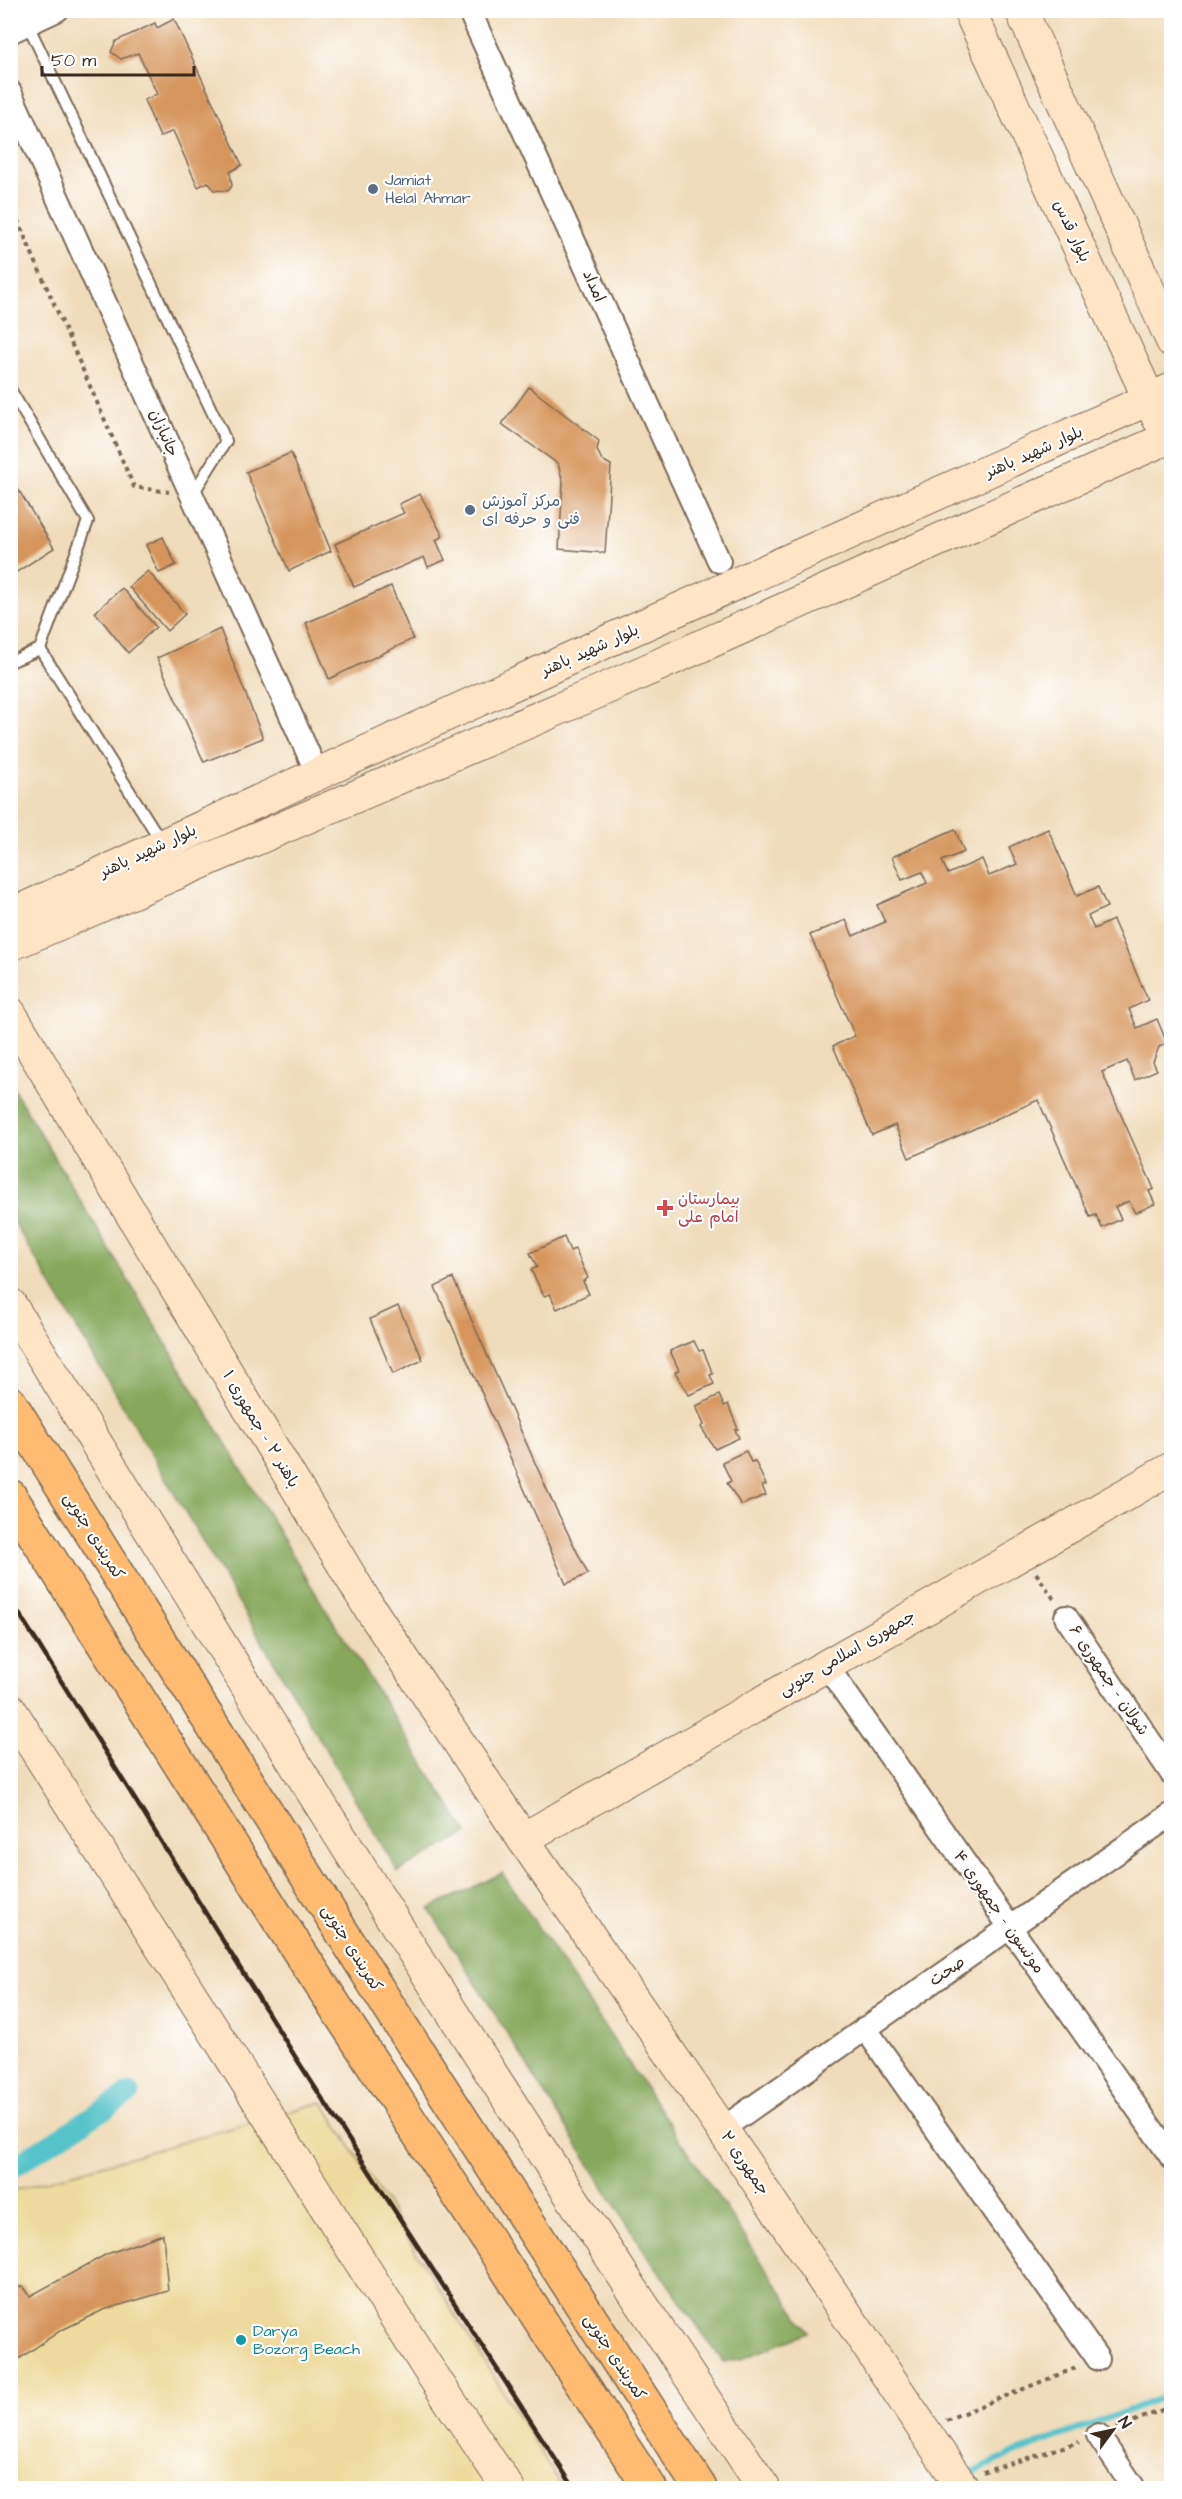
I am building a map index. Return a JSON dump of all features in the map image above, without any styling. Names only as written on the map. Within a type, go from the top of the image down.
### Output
[{"type":"highway","name":"کمربندی جنوبی","points":[[10,1403],[389,2007],[700,2488]]},
{"type":"highway","points":[[10,1496],[282,1924],[650,2488]]},
{"type":"main road","name":"بلوار قدس","points":[[969,10],[1161,394],[1170,443]]},
{"type":"main road","points":[[1021,10],[1172,341]]},
{"type":"main road","name":"بلوار شهید باهنر","points":[[10,915],[317,773],[1161,394]]},
{"type":"main road","name":"بلوار شهید باهنر","points":[[10,945],[1170,443]]},
{"type":"main road","name":"باهنر ۲ - جمهوری ۱","points":[[10,1012],[367,1604],[523,1839]]},
{"type":"main road","points":[[10,1304],[135,1501],[300,1772],[454,2015],[764,2488]]},
{"type":"main road","name":"جمهوری اسلامی جنوبی","points":[[523,1839],[1172,1468]]},
{"type":"main road","points":[[10,1709],[420,2357],[508,2488]]},
{"type":"main road","name":"جمهوری ۲","points":[[523,1839],[722,2129],[960,2484]]},
{"type":"street","points":[[20,22],[57,10]]},
{"type":"street","name":"امداد","points":[[469,10],[719,561]]},
{"type":"street","name":"جانبازان","points":[[10,92],[317,773]]},
{"type":"street","name":"شولان - جمهوری ۶","points":[[1066,1617],[1172,1774]]},
{"type":"street","name":"مونسون - جمهوری ۴","points":[[826,1665],[1172,2158]]},
{"type":"street","name":"صحت","points":[[722,2129],[1172,1814]]},
{"type":"street","points":[[865,2028],[1098,2359]]},
{"type":"street","points":[[1098,2435],[1134,2488]]},
{"type":"lane","points":[[20,22],[226,441],[192,495]]},
{"type":"lane","points":[[10,389],[88,520],[40,649],[10,662]]},
{"type":"lane","points":[[40,649],[163,844]]},
{"type":"path","points":[[10,203],[134,487],[192,495]]},
{"type":"path","points":[[1022,1553],[1066,1617]]},
{"type":"path","points":[[923,2430],[1098,2359]]},
{"type":"path","points":[[960,2484],[1172,2406]]},
{"type":"green space","points":[[11,1085],[321,1602],[467,1833],[398,1872],[11,1217]]},
{"type":"green space","points":[[502,1873],[809,2333],[741,2359],[723,2362],[639,2243],[429,1909]]},
{"type":"sand","name":"Darya Bozorg Beach","points":[[323,2102],[563,2488],[11,2488],[11,2191]]},
{"type":"building","points":[[174,19],[242,165],[230,172],[232,186],[228,191],[214,190],[208,182],[198,187],[173,131],[160,137],[144,100],[157,94],[138,53],[121,59],[111,52],[116,41],[155,23],[157,28]]},
{"type":"building","points":[[529,387],[599,441],[597,450],[602,460],[611,465],[605,553],[559,549],[563,482],[558,464],[502,424]]},
{"type":"building","points":[[291,453],[331,551],[289,571],[246,472]]},
{"type":"building","points":[[10,476],[54,548],[12,575],[10,572]]},
{"type":"building","points":[[420,494],[443,536],[436,540],[445,560],[428,567],[424,557],[354,587],[335,544],[404,513],[399,504]]},
{"type":"building","points":[[163,537],[176,565],[159,573],[146,545]]},
{"type":"building","points":[[148,571],[185,614],[167,631],[129,587]]},
{"type":"building","points":[[391,586],[413,639],[329,679],[306,623]]},
{"type":"building","points":[[122,588],[156,627],[128,653],[95,612]]},
{"type":"building","points":[[220,629],[263,738],[204,762],[157,658]]},
{"type":"building","points":[[955,829],[964,852],[942,861],[948,874],[982,859],[989,876],[1017,864],[1009,847],[1048,829],[1077,896],[1098,887],[1107,907],[1088,916],[1094,929],[1113,920],[1148,1000],[1129,1009],[1137,1028],[1157,1019],[1167,1043],[1159,1047],[1153,1062],[1157,1070],[1135,1080],[1127,1061],[1102,1072],[1154,1189],[1149,1191],[1155,1204],[1135,1213],[1129,1201],[1115,1207],[1121,1219],[1102,1228],[1096,1215],[1090,1217],[1038,1100],[909,1158],[895,1125],[872,1135],[833,1046],[855,1036],[810,935],[846,920],[853,936],[885,922],[877,905],[927,883],[922,872],[902,880],[892,857]]},
{"type":"building","points":[[564,1237],[570,1251],[575,1249],[588,1278],[583,1281],[589,1294],[557,1309],[550,1294],[544,1296],[531,1270],[537,1267],[530,1253]]},
{"type":"building","points":[[453,1278],[552,1501],[588,1574],[566,1584],[435,1287]]},
{"type":"building","points":[[398,1306],[423,1360],[393,1374],[370,1319]]},
{"type":"building","points":[[694,1341],[699,1351],[703,1350],[713,1374],[710,1375],[714,1384],[689,1395],[675,1372],[679,1370],[670,1351]]},
{"type":"building","points":[[719,1395],[724,1406],[728,1404],[738,1429],[735,1430],[739,1438],[715,1449],[701,1427],[704,1425],[696,1406]]},
{"type":"building","points":[[746,1451],[751,1462],[755,1461],[766,1485],[762,1486],[766,1495],[741,1505],[727,1483],[731,1481],[722,1462]]},
{"type":"building","points":[[163,2234],[168,2291],[103,2310],[60,2331],[10,2365],[10,2290],[23,2286],[30,2296],[107,2254]]},
{"type":"waterway","points":[[10,2169],[130,2093]]},
{"type":"waterway","points":[[966,2476],[1012,2454],[1172,2394]]},
{"type":"railway","points":[[10,1599],[296,2058],[574,2488]]},
{"type":"place","name":"Jamiat Helal Ahmar","points":[[373,189]]},
{"type":"place","name":"مرکز آموزش فنی و حرفه ای","points":[[470,510]]},
{"type":"place","name":"بیمارستان امام علی","points":[[665,1208]]},
{"type":"place","name":"Darya Bozorg Beach","points":[[241,2340]]}]
